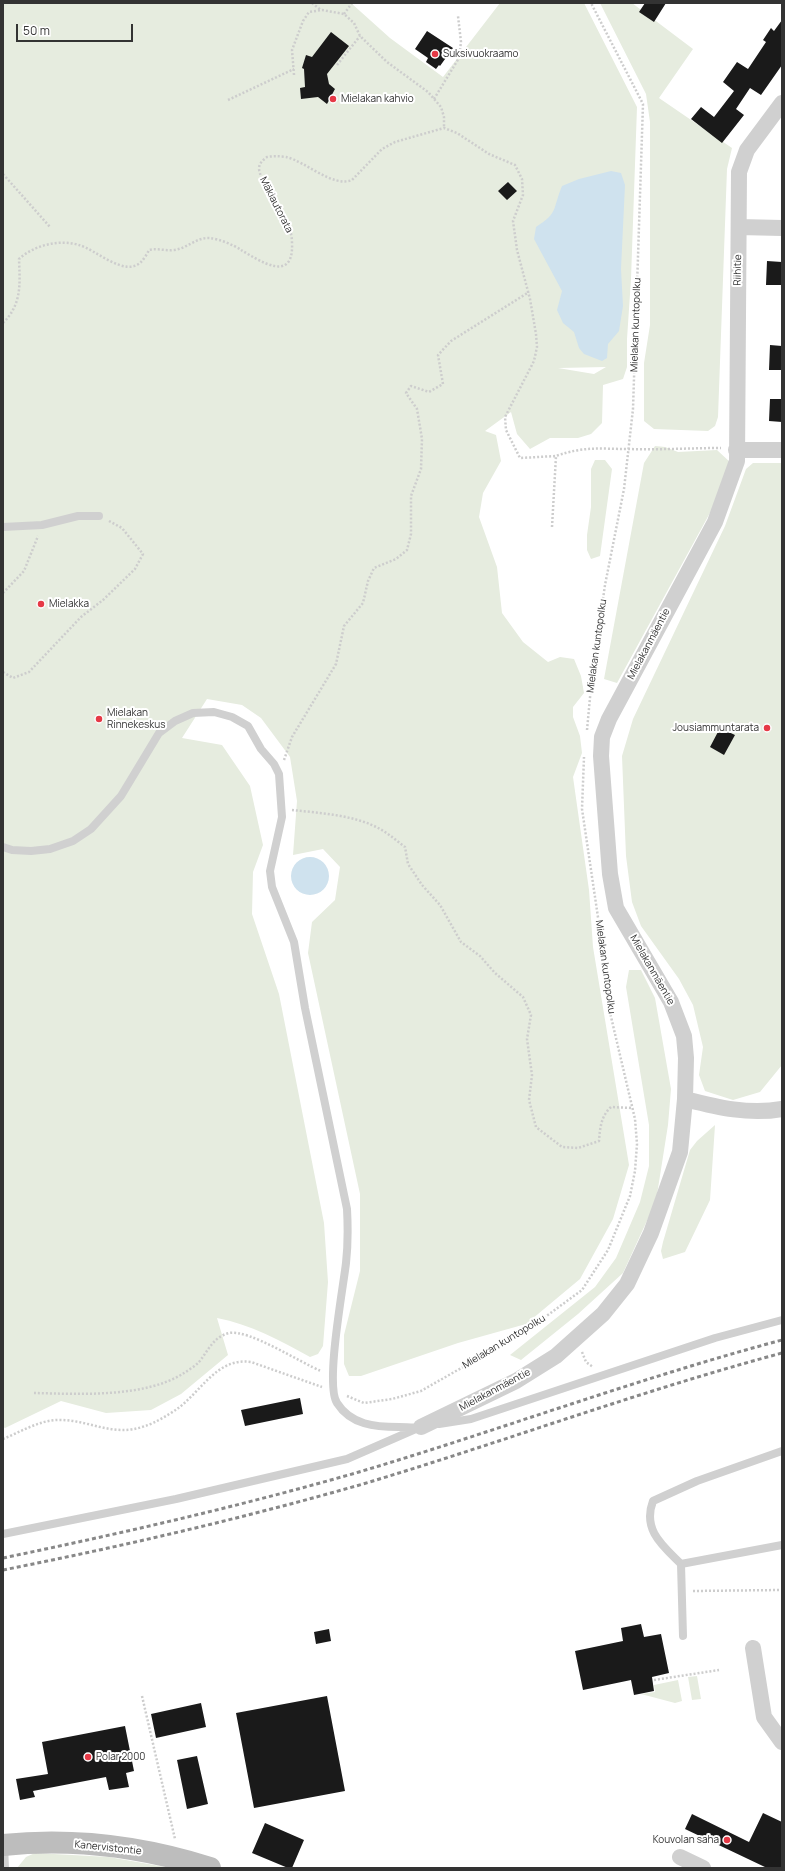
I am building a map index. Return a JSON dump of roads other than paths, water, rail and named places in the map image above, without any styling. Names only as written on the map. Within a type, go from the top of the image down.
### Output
[{"type":"street","name":"Riihitie","points":[[736,450],[739,172],[747,150],[782,103]]},
{"type":"street","points":[[739,227],[782,228]]},
{"type":"street","points":[[736,450],[782,450]]},
{"type":"street","name":"Mielakanmäentie","points":[[421,1427],[516,1381],[556,1356],[576,1340],[603,1314],[627,1284],[651,1233],[680,1152],[685,1099],[686,1058],[684,1036],[671,1002],[616,908],[610,874],[604,812],[601,756],[602,737],[613,712],[714,522],[736,461],[736,450]]},
{"type":"street","points":[[685,1099],[724,1109],[750,1111],[782,1109]]},
{"type":"street","points":[[753,1648],[764,1717],[782,1742]]},
{"type":"street","name":"Kanervistontie","points":[[3,1845],[44,1843],[141,1851],[175,1858],[210,1868]]},
{"type":"street","points":[[680,1857],[703,1868]]},
{"type":"lane","points":[[3,527],[42,525],[78,516],[99,516]]},
{"type":"lane","points":[[3,847],[31,851],[50,849],[73,841],[91,829],[121,796],[159,733],[175,721],[193,713],[214,712],[232,717],[248,726],[261,749],[274,764],[279,774],[282,817],[270,871],[272,886],[294,942],[305,1008],[347,1208],[348,1242],[336,1329],[332,1391],[336,1402],[353,1418],[373,1426],[421,1427],[471,1419],[715,1338],[782,1320]]},
{"type":"lane","points":[[3,1534],[176,1499],[348,1459],[421,1427]]},
{"type":"lane","points":[[683,1636],[681,1606],[683,1591],[682,1564],[659,1542],[652,1529],[649,1512],[653,1501],[697,1481],[782,1451]]},
{"type":"lane","points":[[682,1564],[782,1545]]},
{"type":"lane","points":[[3,1845],[4,1868]]},
{"type":"water","points":[[611,171],[621,173],[625,185],[621,269],[623,306],[619,331],[608,344],[607,358],[602,361],[584,354],[579,348],[574,332],[563,323],[557,310],[562,291],[534,239],[536,227],[552,214],[562,186],[579,179]]},
{"type":"water","points":[[306,857],[314,857],[324,862],[328,869],[328,883],[324,890],[314,895],[306,895],[296,890],[294,887],[291,880],[291,872],[296,862],[299,860]]},
{"type":"railway","points":[[3,1558],[182,1518],[359,1472],[622,1387],[782,1340]]},
{"type":"railway","points":[[3,1570],[184,1531],[363,1484],[624,1400],[782,1353]]},
{"type":"place","name":"Suksivuokraamo","points":[[435,54]]},
{"type":"place","name":"Mielakan kahvio","points":[[333,99]]},
{"type":"place","name":"Mielakka","points":[[41,604]]},
{"type":"place","name":"Mielakan Rinnekeskus","points":[[99,719]]},
{"type":"place","name":"Jousiammuntarata","points":[[767,728]]},
{"type":"place","name":"Polar 2000","points":[[88,1757]]},
{"type":"place","name":"Kouvolan saha","points":[[727,1840]]}]
